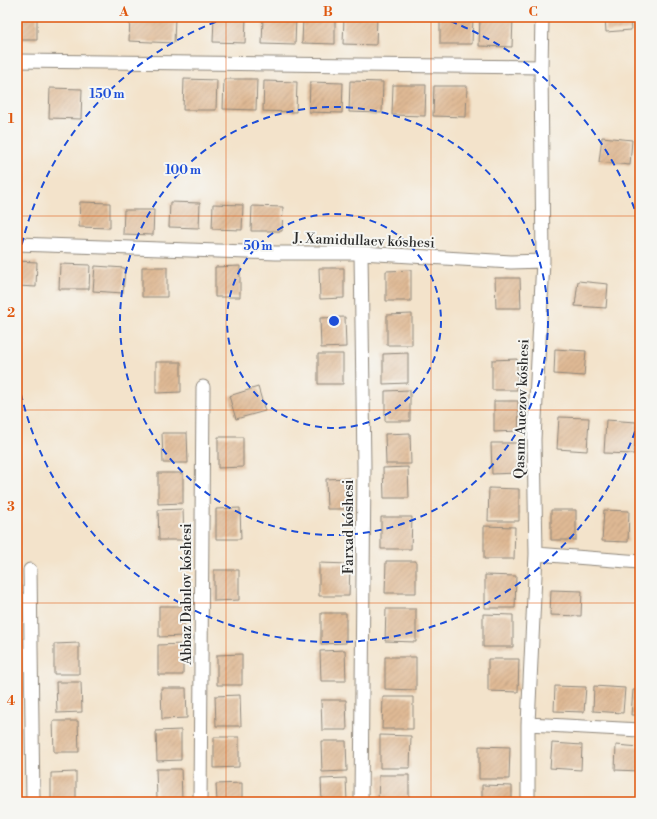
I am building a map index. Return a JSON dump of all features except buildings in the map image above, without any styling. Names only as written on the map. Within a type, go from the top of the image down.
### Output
[{"type":"street","name":"Qasım Auezov kóshesi","points":[[528,802],[528,724],[536,554],[534,439],[543,261],[541,67],[542,17]]},
{"type":"street","points":[[17,61],[541,67]]},
{"type":"street","name":"J. Xamidullaev kóshesi","points":[[17,244],[276,253],[361,253],[511,262],[543,261]]},
{"type":"street","name":"Farxad kóshesi","points":[[361,253],[364,467],[361,802]]},
{"type":"street","name":"Abbaz Dabılov kóshesi","points":[[200,802],[203,387]]},
{"type":"street","points":[[536,554],[640,562]]},
{"type":"street","points":[[30,570],[33,802]]},
{"type":"street","points":[[528,724],[640,730]]}]
